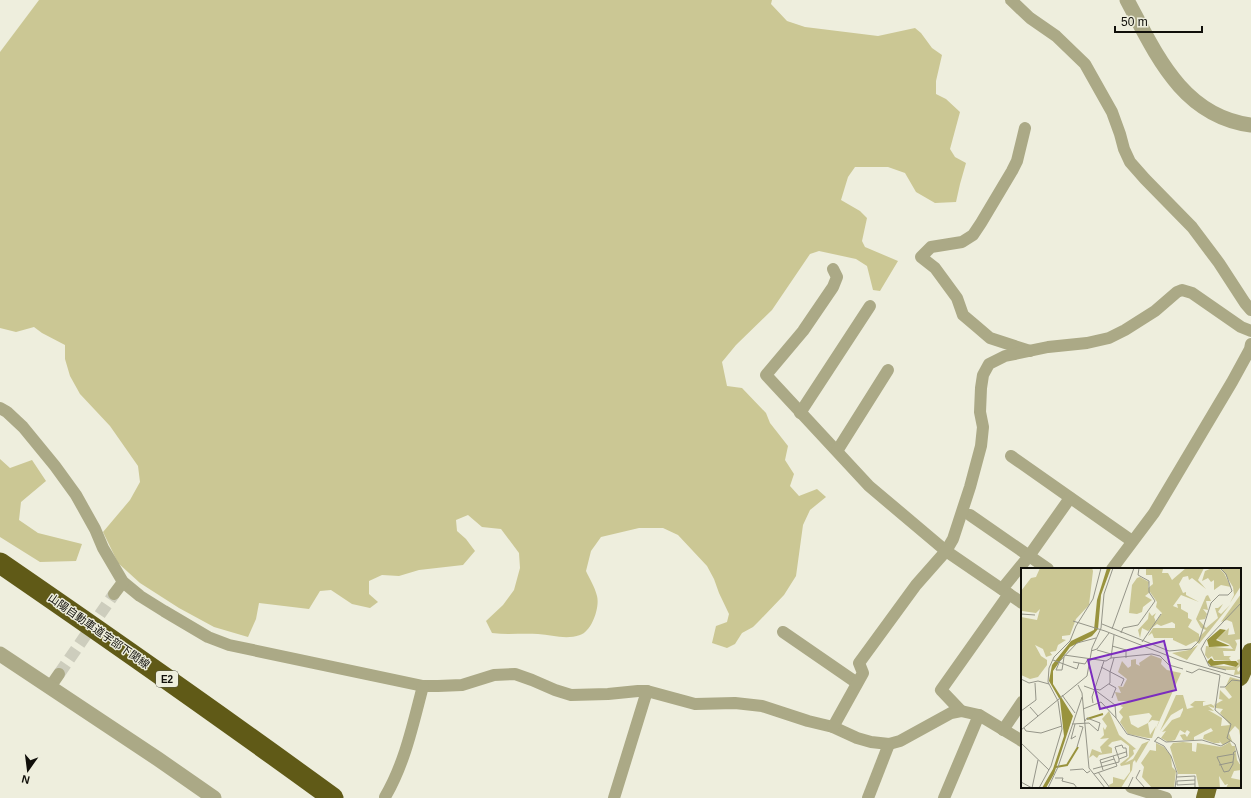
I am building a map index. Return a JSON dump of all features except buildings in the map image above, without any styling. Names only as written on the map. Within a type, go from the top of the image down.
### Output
[{"type":"highway","name":"山陽自動車道宇部下関線","points":[[0,563],[248,735],[333,798]]},
{"type":"main road","points":[[1241,675],[1251,652]]},
{"type":"main road","points":[[1205,798],[1208,788]]},
{"type":"street","points":[[1011,0],[1030,18],[1056,36],[1085,64],[1112,112],[1124,150],[1130,162],[1192,227],[1251,310]]},
{"type":"street","points":[[1127,0],[1167,72],[1186,94],[1215,114],[1251,125]]},
{"type":"street","points":[[1025,128],[1017,161],[973,235],[962,242],[931,247],[921,257],[935,268],[957,298],[964,315],[990,338],[1030,350]]},
{"type":"street","points":[[834,269],[837,277],[833,287],[803,331],[766,375],[869,486],[946,551],[1021,602]]},
{"type":"street","points":[[833,727],[862,673],[859,663],[916,585],[946,551],[953,539],[981,446],[983,427],[980,412],[980,388],[983,375],[989,364],[1005,356],[1030,350],[1087,343],[1109,338],[1155,311],[1177,292],[1182,290],[1192,293],[1241,327],[1251,331]]},
{"type":"street","points":[[800,413],[870,306]]},
{"type":"street","points":[[1113,568],[1154,513],[1232,382],[1250,349],[1251,344]]},
{"type":"street","points":[[837,451],[888,370]]},
{"type":"street","points":[[0,408],[7,412],[23,427],[55,466],[76,495],[95,528],[103,548],[123,582],[140,596],[164,611],[208,637],[229,645],[423,686],[462,685],[494,675],[515,674],[571,695],[608,694],[638,691],[695,704],[735,703],[762,706],[808,721],[833,727],[857,738],[871,742],[889,744],[900,741],[951,713],[961,712],[979,714],[1021,740]]},
{"type":"street","points":[[1011,456],[1132,541]]},
{"type":"street","points":[[961,712],[941,690],[1029,556],[1070,498]]},
{"type":"street","points":[[970,515],[1047,568]]},
{"type":"street","points":[[114,594],[123,582]]},
{"type":"street","points":[[783,632],[857,683]]},
{"type":"street","points":[[0,654],[214,798]]},
{"type":"street","points":[[50,687],[59,674]]},
{"type":"street","points":[[385,797],[394,782],[407,748],[423,686]]},
{"type":"street","points":[[614,798],[647,692]]},
{"type":"street","points":[[1003,730],[1021,703]]},
{"type":"street","points":[[944,798],[979,714]]},
{"type":"street","points":[[868,798],[889,744]]},
{"type":"street","points":[[1134,788],[1166,798]]},
{"type":"shaded area","points":[[39,0],[772,0],[771,4],[787,21],[805,27],[878,36],[915,28],[921,33],[932,48],[942,55],[936,81],[936,94],[946,99],[960,112],[950,149],[955,157],[966,163],[956,202],[935,203],[916,192],[905,173],[888,167],[855,167],[848,177],[841,200],[860,211],[867,218],[862,241],[865,247],[898,261],[880,291],[873,290],[867,266],[856,259],[819,251],[810,254],[772,310],[736,345],[722,362],[727,386],[742,388],[766,413],[770,423],[788,446],[785,460],[794,474],[790,486],[799,496],[817,489],[826,497],[810,510],[803,525],[796,576],[784,595],[753,627],[742,633],[735,644],[727,648],[712,643],[716,626],[727,622],[729,614],[707,566],[678,535],[663,528],[639,528],[601,537],[591,551],[586,571],[598,601],[594,618],[584,633],[564,637],[538,634],[492,633],[486,621],[503,605],[514,590],[520,568],[519,553],[501,529],[482,527],[468,515],[456,520],[457,531],[466,539],[475,551],[463,565],[419,570],[399,576],[382,575],[369,581],[369,594],[378,602],[370,608],[352,604],[331,590],[320,591],[309,609],[259,603],[256,619],[248,637],[214,627],[179,608],[140,583],[118,563],[103,532],[130,500],[140,482],[138,466],[110,426],[80,394],[70,376],[65,359],[65,345],[34,327],[16,332],[0,328],[0,52]]},
{"type":"shaded area","points":[[0,459],[10,468],[32,460],[46,481],[21,502],[19,520],[38,533],[82,544],[76,561],[40,562],[0,537]]},
{"type":"tunnel","points":[[59,674],[114,594]]}]
